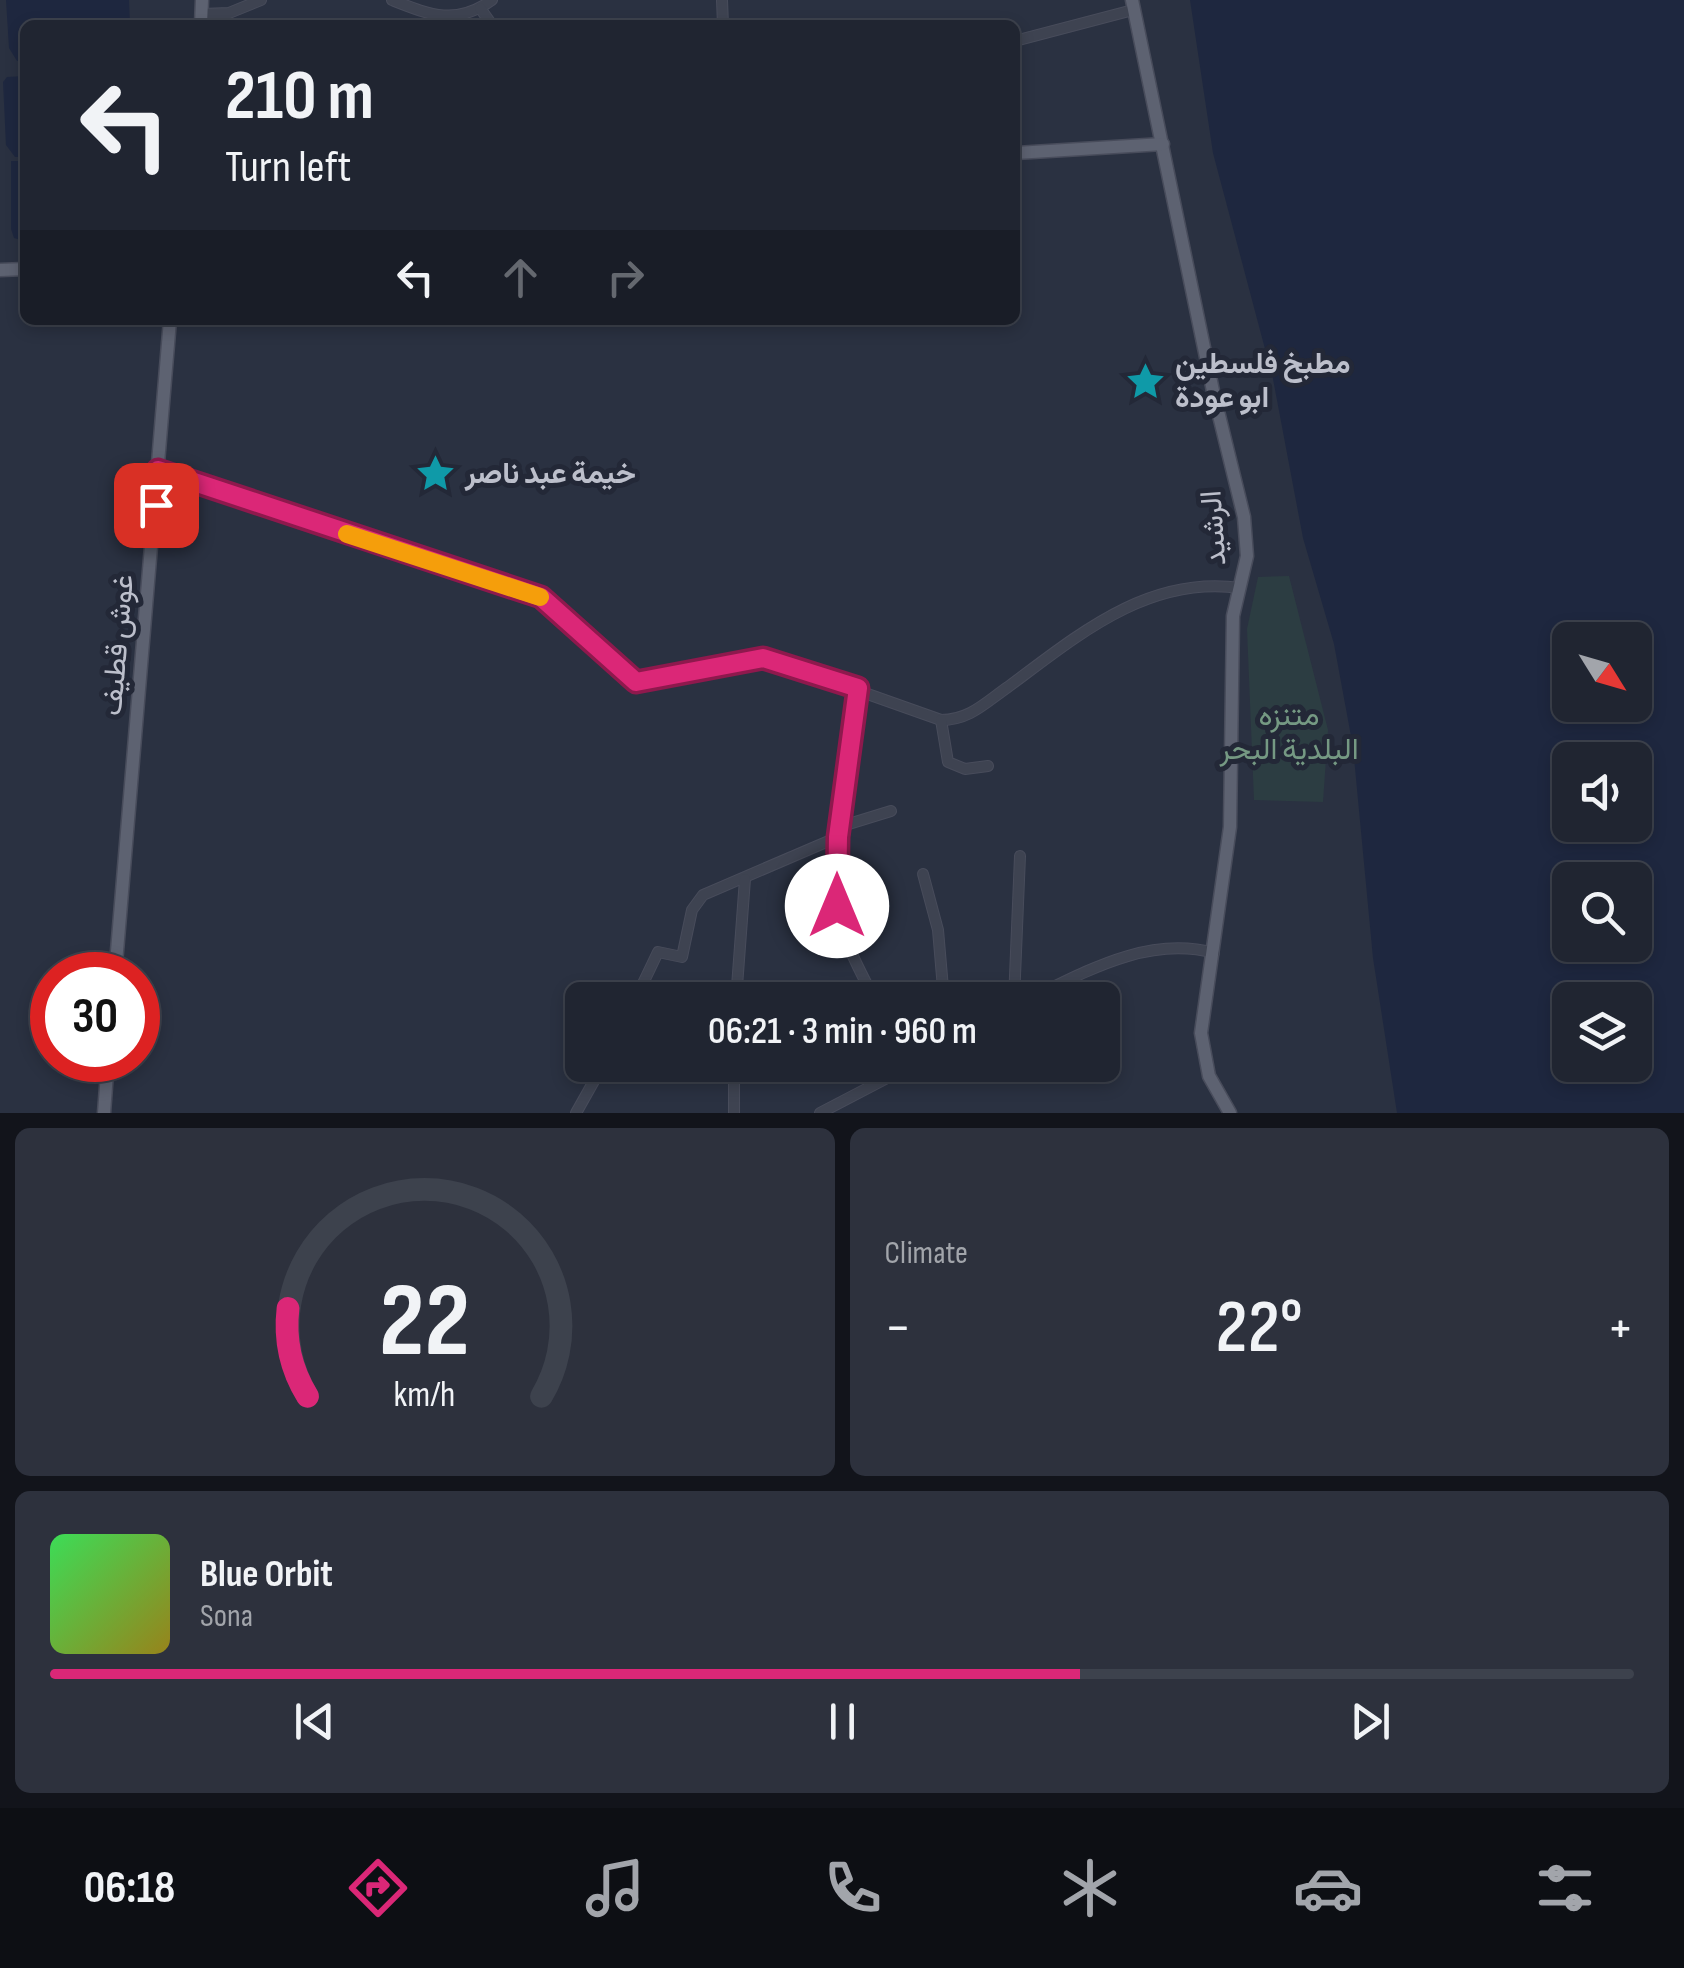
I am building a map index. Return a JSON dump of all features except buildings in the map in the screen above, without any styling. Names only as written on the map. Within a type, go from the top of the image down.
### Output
[{"type":"main road","name":"الرشيد","points":[[1132,5],[1213,391],[1244,517],[1247,556],[1233,616],[1230,827],[1201,1033],[1203,1058],[1230,1113]]},
{"type":"main road","points":[[1020,152],[1163,144]]},
{"type":"main road","name":"غوش قطيف","points":[[117,952],[170,325]]},
{"type":"main road","points":[[104,1113],[106,1082]]},
{"type":"street","points":[[202,13],[230,13],[261,0]]},
{"type":"street","points":[[392,0],[438,18],[467,15],[492,0]]},
{"type":"street","points":[[1020,39],[1132,5]]},
{"type":"street","points":[[480,8],[488,20]]},
{"type":"street","points":[[158,470],[541,597],[636,682],[763,658],[941,720],[972,714],[1108,614],[1185,586],[1240,588]]},
{"type":"street","points":[[858,688],[838,832],[837,906],[850,948],[866,982]]},
{"type":"street","points":[[941,720],[948,762],[965,769],[988,766]]},
{"type":"street","points":[[644,982],[658,952],[682,957],[696,901],[712,889],[746,878],[891,810]]},
{"type":"street","points":[[1015,982],[1020,856]]},
{"type":"street","points":[[923,874],[938,930],[942,982]]},
{"type":"street","points":[[737,982],[746,878]]},
{"type":"street","points":[[1069,982],[1134,954],[1192,948],[1214,954]]},
{"type":"street","points":[[576,1113],[593,1082]]},
{"type":"street","points":[[734,1082],[734,1113]]},
{"type":"street","points":[[820,1113],[874,1082]]},
{"type":"green space","name":"متنزه البلدية البحر","points":[[1289,576],[1328,730],[1323,802],[1254,800],[1247,629],[1258,577]]},
{"type":"water","points":[[6,0],[129,0],[130,20],[20,20],[20,61],[9,48]]},
{"type":"water","points":[[1190,0],[1684,0],[1684,1113],[1397,1113],[1373,958],[1353,747],[1334,644],[1303,538],[1273,379],[1213,153]]},
{"type":"water","points":[[20,76],[20,157],[15,157],[6,145],[3,82],[7,77]]},
{"type":"water","points":[[11,161],[20,161],[20,240],[14,238]]},
{"type":"slow traffic","points":[[347,534],[540,597]]},
{"type":"place","name":"مطبخ فلسطين ابو عودة","points":[[1145,381]]},
{"type":"place","name":"خيمة عبد ناصر","points":[[435,474]]},
{"type":"route","points":[[156,505],[158,470],[174,472],[263,508],[541,597],[572,620],[636,682],[763,658],[858,688],[838,837],[837,906]]}]
